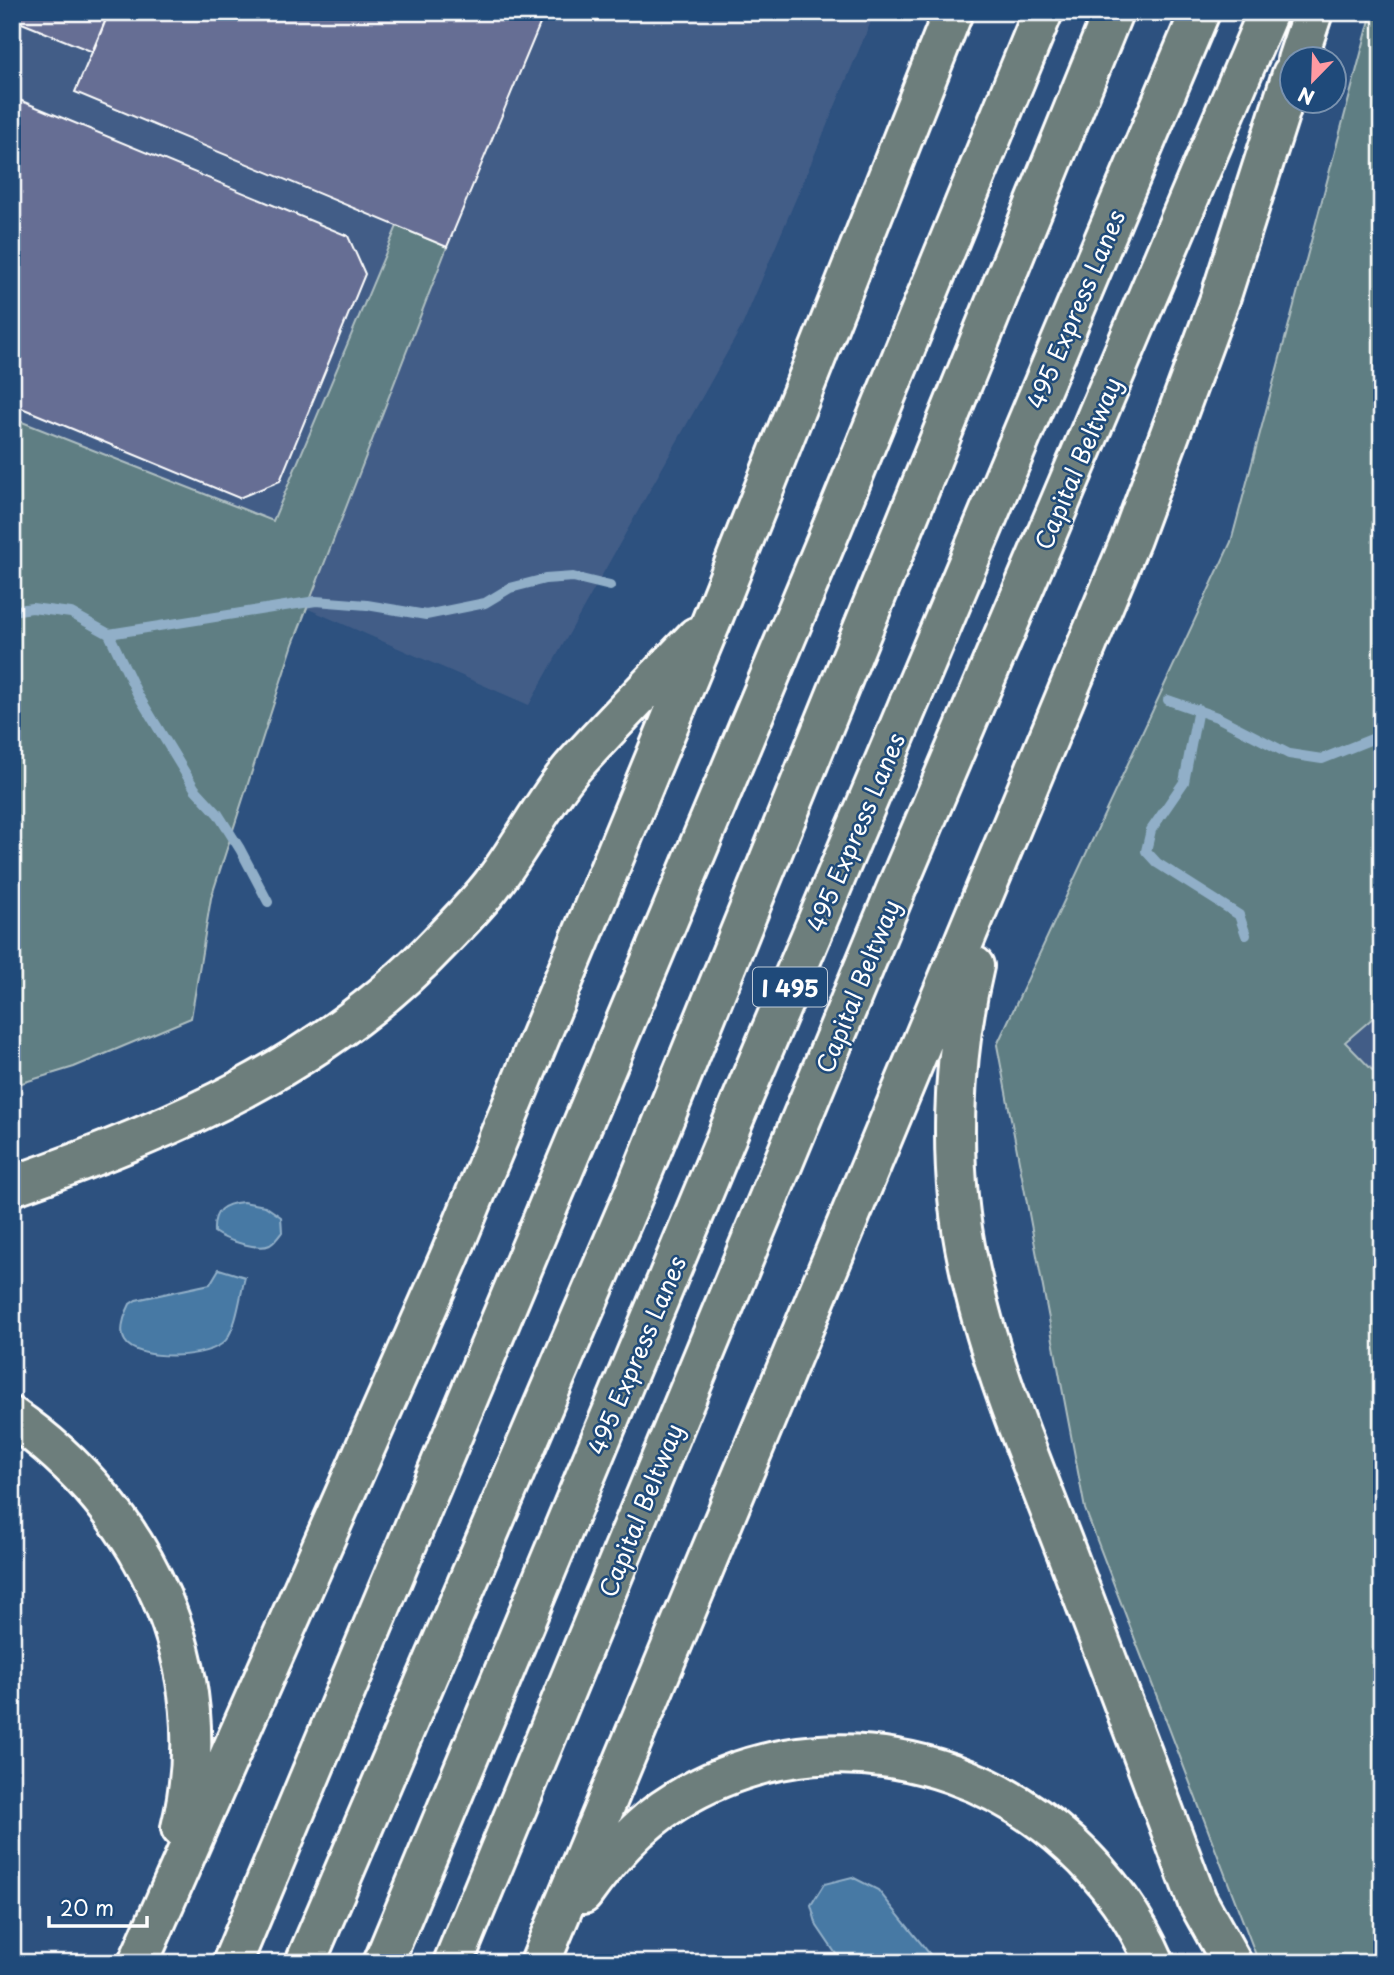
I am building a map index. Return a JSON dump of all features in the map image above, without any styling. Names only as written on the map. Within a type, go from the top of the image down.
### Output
[{"type":"highway","points":[[138,1963],[163,1899],[449,1258],[712,620],[953,12]]},
{"type":"highway","points":[[232,1963],[836,517],[1043,12]]},
{"type":"highway","name":"I 495","points":[[305,1963],[635,1191],[1113,12]]},
{"type":"highway","name":"495 Express Lanes","points":[[383,1963],[731,1126],[1200,12]]},
{"type":"highway","name":"Capital Beltway","points":[[453,1963],[895,892],[1268,12]]},
{"type":"highway","points":[[1301,46],[1312,12]]},
{"type":"highway","points":[[542,1963],[1132,539],[1175,425],[1279,116]]},
{"type":"highway","points":[[22,1181],[151,1135],[241,1093],[314,1048],[386,992],[439,943],[491,887],[571,770],[712,620]]},
{"type":"highway","points":[[1000,855],[964,1008],[956,1100],[958,1184],[967,1260],[1009,1401],[1224,1963]]},
{"type":"highway","points":[[12,1417],[68,1461],[121,1524],[146,1562],[181,1650],[190,1705],[192,1753],[183,1820],[163,1899]]},
{"type":"highway","points":[[542,1963],[573,1907],[634,1832],[676,1801],[722,1779],[768,1764],[818,1754],[880,1755],[935,1766],[970,1779],[1020,1806],[1065,1839],[1099,1873],[1144,1938],[1155,1963]]},
{"type":"highway","points":[[1198,1899],[1232,1963]]},
{"type":"shaded area","points":[[12,12],[875,12],[742,326],[529,705],[297,604],[12,626]]},
{"type":"shaded area","points":[[1382,1010],[1382,1080],[1344,1041]]},
{"type":"shaded area","points":[[243,1202],[265,1206],[281,1217],[282,1232],[270,1245],[258,1247],[242,1244],[214,1232],[217,1213],[230,1204]]},
{"type":"shaded area","points":[[219,1269],[245,1277],[238,1310],[226,1340],[206,1351],[174,1356],[144,1352],[132,1348],[125,1341],[122,1327],[130,1304],[136,1300],[210,1284]]},
{"type":"shaded area","points":[[852,1877],[878,1890],[937,1963],[842,1963],[817,1926],[811,1905],[824,1884]]},
{"type":"green space","points":[[1372,12],[1382,12],[1382,1010],[1345,1042],[1382,1080],[1382,1963],[1259,1963],[1085,1509],[997,1045],[1231,542],[1344,116],[1348,116],[1348,102]]},
{"type":"green space","points":[[397,226],[447,247],[293,644],[211,898],[191,1018],[74,1067],[12,1086],[12,418],[273,521]]},
{"type":"building","points":[[12,12],[109,12],[93,52],[12,19]]},
{"type":"building","points":[[109,12],[545,12],[447,247],[75,92]]},
{"type":"building","points":[[12,97],[348,236],[365,274],[280,481],[239,498],[12,404]]},
{"type":"waterway","points":[[109,634],[316,601],[367,605],[426,615],[485,603],[510,588],[545,579],[573,577],[610,586]]},
{"type":"waterway","points":[[12,611],[32,608],[71,613],[109,634],[138,695],[195,789],[218,814],[240,849],[268,902]]},
{"type":"waterway","points":[[1168,700],[1217,717],[1289,754],[1322,759],[1382,735]]},
{"type":"waterway","points":[[1198,709],[1184,782],[1151,830],[1146,851],[1157,863],[1239,915],[1246,935]]}]
